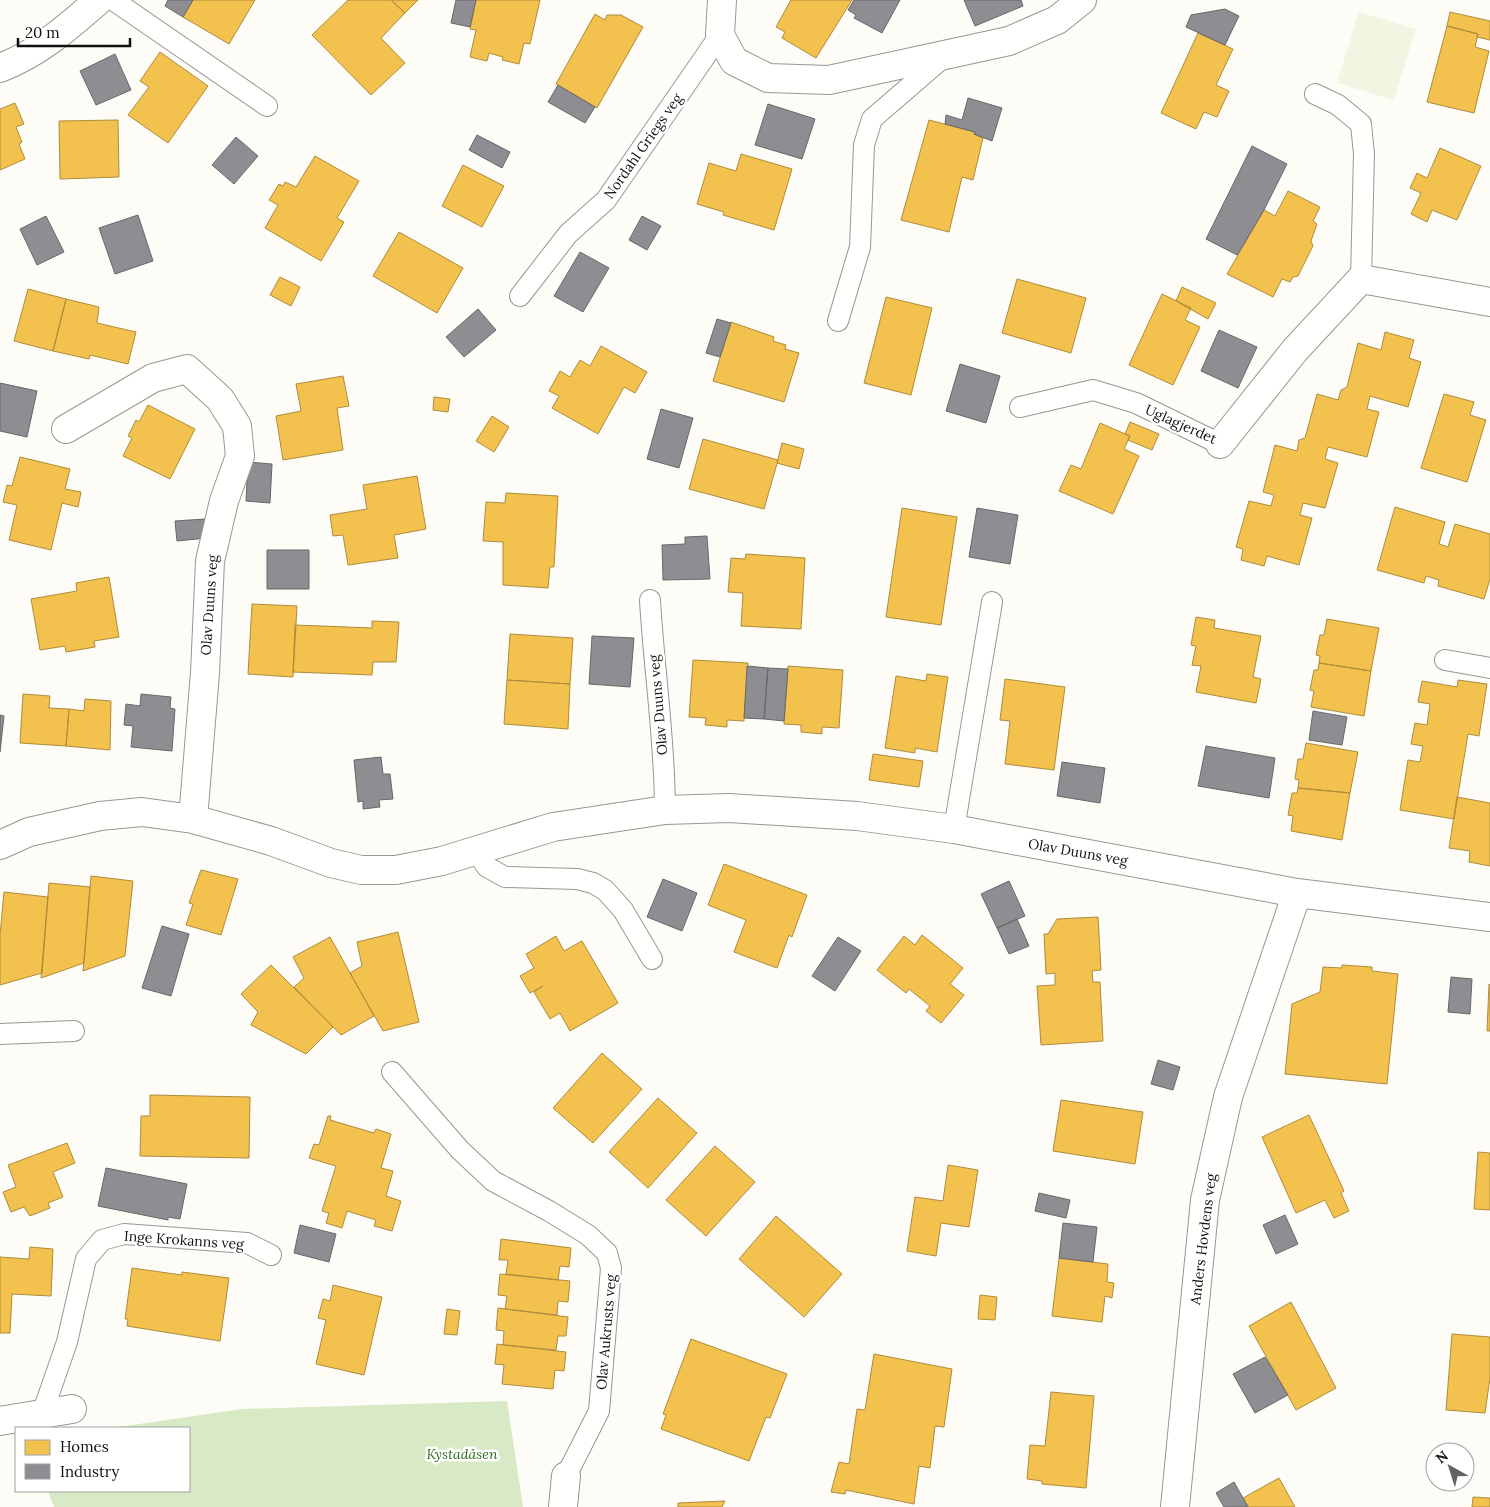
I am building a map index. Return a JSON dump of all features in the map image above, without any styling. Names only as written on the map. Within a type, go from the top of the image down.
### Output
[{"type":"street","points":[[0,68],[21,60],[58,36],[99,0]]},
{"type":"street","points":[[722,0],[720,35],[734,61],[768,78],[829,80],[1009,41],[1057,20],[1082,0]]},
{"type":"street","points":[[1362,279],[1490,302]]},
{"type":"street","name":"Uglagjerdet","points":[[1220,444],[1295,350],[1362,279]]},
{"type":"street","name":"Olav Duuns veg","points":[[66,429],[153,378],[187,370],[220,399],[237,426],[240,456],[224,501],[210,561],[205,673],[193,819]]},
{"type":"street","name":"Olav Duuns veg","points":[[0,845],[29,832],[100,816],[142,812],[193,819],[270,841],[330,863],[361,870],[396,870],[442,861],[553,827],[665,810],[728,808],[857,816],[954,829],[1297,893],[1490,917]]},
{"type":"street","name":"Anders Hovdens veg","points":[[1175,1507],[1205,1200],[1228,1097],[1297,893]]},
{"type":"street","points":[[0,1421],[72,1409]]},
{"type":"street","name":"Olav Aukrusts veg","points":[[563,1507],[566,1476]]},
{"type":"lane","points":[[113,0],[267,106]]},
{"type":"lane","name":"Nordahl Griegs veg","points":[[520,296],[568,234],[606,200],[720,35]]},
{"type":"lane","points":[[838,321],[860,247],[864,145],[872,119],[949,53]]},
{"type":"lane","points":[[1315,94],[1338,104],[1361,124],[1364,154],[1362,279]]},
{"type":"lane","name":"Uglagjerdet","points":[[1020,407],[1093,390],[1136,403],[1220,444]]},
{"type":"lane","name":"Olav Duuns veg","points":[[650,600],[654,664],[660,706],[665,810]]},
{"type":"lane","points":[[954,829],[992,602]]},
{"type":"lane","points":[[1445,660],[1490,668]]},
{"type":"lane","points":[[476,850],[488,867],[505,878],[577,879],[593,883],[605,890],[623,910],[652,959]]},
{"type":"lane","points":[[0,1034],[74,1031]]},
{"type":"lane","name":"Olav Aukrusts veg","points":[[392,1072],[460,1150],[493,1181],[549,1211],[588,1235],[607,1253],[611,1268],[599,1411],[566,1476]]},
{"type":"lane","name":"Inge Krokanns veg","points":[[42,1414],[67,1342],[86,1260],[102,1240],[124,1234],[247,1243],[271,1255]]},
{"type":"green space","points":[[1359,12],[1416,29],[1394,100],[1337,83]]},
{"type":"green space","name":"Kystadåsen","points":[[507,1401],[523,1507],[54,1507],[48,1492],[190,1492],[190,1427],[119,1427],[242,1409]]},
{"type":"building: Homes","points":[[193,0],[255,0],[229,44],[183,17]]},
{"type":"building: Homes","points":[[348,0],[391,0],[405,13],[381,38],[405,63],[371,95],[312,35]]},
{"type":"building: Homes","points":[[391,0],[418,0],[405,13]]},
{"type":"building: Homes","points":[[476,0],[540,0],[530,44],[524,43],[519,64],[502,60],[503,57],[489,53],[487,61],[470,57],[476,30],[470,29]]},
{"type":"building: Homes","points":[[791,0],[852,0],[816,58],[782,38],[785,32],[776,27]]},
{"type":"building: Homes","points":[[1450,12],[1490,21],[1490,40],[1477,37],[1478,34],[1447,26]]},
{"type":"building: Homes","points":[[595,14],[605,20],[607,15],[621,15],[643,27],[597,108],[556,84]]},
{"type":"building: Homes","points":[[1447,26],[1478,34],[1475,47],[1489,51],[1474,113],[1427,102]]},
{"type":"building: Homes","points":[[1198,33],[1233,49],[1216,85],[1229,91],[1217,117],[1204,112],[1196,129],[1161,113]]},
{"type":"building: Homes","points":[[160,52],[208,86],[168,143],[128,115],[149,87],[140,81]]},
{"type":"building: Homes","points":[[15,103],[24,124],[16,127],[22,142],[19,144],[25,159],[0,170],[0,109]]},
{"type":"building: Homes","points":[[118,120],[119,177],[60,179],[59,121]]},
{"type":"building: Homes","points":[[929,120],[975,132],[974,134],[983,138],[973,180],[962,177],[949,232],[901,220]]},
{"type":"building: Homes","points":[[1440,148],[1481,166],[1457,220],[1432,210],[1427,222],[1411,214],[1421,193],[1410,188],[1417,173],[1427,178]]},
{"type":"building: Homes","points":[[741,154],[792,169],[774,230],[723,215],[724,212],[697,204],[709,163],[736,171]]},
{"type":"building: Homes","points":[[315,156],[359,181],[337,218],[344,222],[321,261],[265,228],[278,205],[269,200],[279,184],[283,186],[285,182],[296,187]]},
{"type":"building: Homes","points":[[463,165],[504,186],[482,227],[442,206]]},
{"type":"building: Homes","points":[[1288,191],[1320,207],[1313,221],[1317,224],[1311,241],[1313,246],[1298,276],[1293,277],[1290,282],[1282,279],[1273,297],[1227,274],[1264,210],[1275,216]]},
{"type":"building: Homes","points":[[399,232],[463,268],[437,313],[373,276]]},
{"type":"building: Homes","points":[[280,277],[300,287],[291,306],[270,295]]},
{"type":"building: Homes","points":[[1017,279],[1086,298],[1071,353],[1002,333]]},
{"type":"building: Homes","points":[[1182,287],[1216,303],[1208,319],[1176,301]]},
{"type":"building: Homes","points":[[28,289],[66,299],[53,351],[14,341]]},
{"type":"building: Homes","points":[[1162,294],[1191,308],[1185,320],[1200,327],[1173,385],[1129,365]]},
{"type":"building: Homes","points":[[886,297],[932,308],[911,395],[864,383]]},
{"type":"building: Homes","points":[[66,299],[99,307],[97,323],[136,332],[128,364],[90,355],[89,359],[53,351]]},
{"type":"building: Homes","points":[[731,322],[774,337],[773,341],[786,345],[785,349],[799,353],[784,402],[713,381]]},
{"type":"building: Homes","points":[[1385,332],[1414,340],[1409,358],[1421,362],[1408,407],[1370,396],[1367,409],[1379,412],[1367,457],[1328,447],[1325,459],[1338,463],[1325,508],[1303,503],[1300,515],[1312,518],[1299,565],[1267,556],[1264,566],[1241,560],[1243,549],[1236,547],[1249,501],[1271,506],[1274,495],[1263,492],[1275,445],[1297,451],[1299,440],[1305,438],[1317,394],[1338,400],[1341,390],[1347,387],[1358,343],[1381,350]]},
{"type":"building: Homes","points":[[601,346],[647,372],[635,393],[624,387],[598,434],[552,408],[559,396],[549,391],[560,371],[570,377],[580,360],[590,366]]},
{"type":"building: Homes","points":[[343,376],[349,406],[337,408],[343,450],[283,460],[276,416],[301,411],[296,384]]},
{"type":"building: Homes","points":[[1444,394],[1474,402],[1470,415],[1486,420],[1467,482],[1421,468]]},
{"type":"building: Homes","points":[[434,397],[450,399],[448,412],[433,410]]},
{"type":"building: Homes","points":[[148,405],[195,429],[170,479],[123,456],[132,438],[128,436],[136,420],[139,422]]},
{"type":"building: Homes","points":[[492,416],[509,427],[494,452],[476,441]]},
{"type":"building: Homes","points":[[1130,422],[1159,434],[1152,450],[1128,440],[1130,436],[1125,434]]},
{"type":"building: Homes","points":[[1100,423],[1130,436],[1124,449],[1139,456],[1113,514],[1059,491],[1071,465],[1081,469]]},
{"type":"building: Homes","points":[[703,439],[778,460],[764,509],[689,489]]},
{"type":"building: Homes","points":[[782,443],[804,449],[799,469],[777,463]]},
{"type":"building: Homes","points":[[20,457],[70,469],[65,489],[81,492],[78,507],[62,503],[51,550],[9,540],[17,505],[3,502],[7,485],[12,486]]},
{"type":"building: Homes","points":[[417,476],[426,529],[394,535],[398,558],[348,565],[343,535],[333,536],[330,515],[367,509],[363,485]]},
{"type":"building: Homes","points":[[506,493],[558,496],[554,567],[550,567],[548,588],[503,585],[503,542],[483,541],[486,502],[505,503]]},
{"type":"building: Homes","points":[[1395,507],[1445,522],[1439,544],[1448,547],[1455,524],[1490,534],[1490,579],[1484,599],[1438,586],[1439,580],[1426,576],[1424,583],[1377,570]]},
{"type":"building: Homes","points":[[902,508],[957,517],[941,625],[886,617]]},
{"type":"building: Homes","points":[[746,554],[805,558],[801,629],[741,626],[743,593],[728,592],[731,558],[745,559]]},
{"type":"building: Homes","points":[[109,577],[119,637],[94,641],[95,647],[66,652],[65,646],[40,650],[31,599],[77,591],[76,583]]},
{"type":"building: Homes","points":[[252,604],[297,606],[293,677],[248,674]]},
{"type":"building: Homes","points":[[1196,617],[1215,620],[1214,628],[1261,636],[1253,677],[1261,679],[1256,703],[1196,692],[1201,666],[1192,665],[1196,646],[1191,645]]},
{"type":"building: Homes","points":[[1327,619],[1379,628],[1371,671],[1319,663],[1320,656],[1316,655],[1320,635],[1324,635]]},
{"type":"building: Homes","points":[[372,621],[399,622],[396,662],[373,662],[372,675],[293,672],[295,625],[372,628]]},
{"type":"building: Homes","points":[[510,634],[573,638],[570,684],[507,680]]},
{"type":"building: Homes","points":[[693,660],[748,663],[744,721],[727,720],[727,727],[705,725],[706,718],[689,717]]},
{"type":"building: Homes","points":[[1319,663],[1371,671],[1364,716],[1311,707],[1314,691],[1310,690],[1314,670],[1318,670]]},
{"type":"building: Homes","points":[[788,666],[843,670],[839,728],[822,727],[822,734],[801,732],[801,725],[784,724]]},
{"type":"building: Homes","points":[[927,674],[948,677],[937,752],[915,748],[915,753],[885,748],[896,676],[926,681]]},
{"type":"building: Homes","points":[[1005,679],[1065,687],[1054,770],[1005,764],[1010,721],[1000,720]]},
{"type":"building: Homes","points":[[507,680],[570,684],[568,729],[504,724]]},
{"type":"building: Homes","points":[[1458,680],[1487,684],[1479,736],[1468,734],[1454,819],[1400,810],[1408,760],[1420,762],[1423,746],[1411,744],[1415,723],[1427,725],[1430,704],[1418,702],[1422,681],[1457,687]]},
{"type":"building: Homes","points":[[23,694],[50,696],[49,708],[69,709],[66,746],[20,743]]},
{"type":"building: Homes","points":[[85,699],[111,701],[110,750],[66,746],[69,709],[84,711]]},
{"type":"building: Homes","points":[[1306,743],[1358,752],[1350,793],[1298,788],[1299,780],[1295,779],[1298,759],[1303,759]]},
{"type":"building: Homes","points":[[873,754],[923,761],[919,787],[869,780]]},
{"type":"building: Homes","points":[[1298,788],[1350,793],[1342,840],[1291,831],[1293,816],[1288,815],[1292,793],[1297,793]]},
{"type":"building: Homes","points":[[1457,797],[1490,803],[1490,866],[1469,862],[1470,851],[1449,848]]},
{"type":"building: Homes","points":[[724,864],[807,895],[792,937],[789,935],[777,968],[734,952],[746,920],[708,905]]},
{"type":"building: Homes","points":[[201,870],[238,879],[221,935],[186,925],[193,904],[189,903]]},
{"type":"building: Homes","points":[[91,876],[133,881],[125,956],[83,971]]},
{"type":"building: Homes","points":[[49,883],[90,887],[84,963],[41,978]]},
{"type":"building: Homes","points":[[4,892],[48,897],[42,973],[0,985],[0,935]]},
{"type":"building: Homes","points":[[1098,917],[1101,970],[1092,971],[1093,982],[1100,982],[1103,1041],[1041,1045],[1037,986],[1055,985],[1055,973],[1046,974],[1044,934],[1048,934],[1057,919]]},
{"type":"building: Homes","points":[[398,932],[419,1022],[383,1031],[350,973],[362,966],[357,942]]},
{"type":"building: Homes","points":[[922,935],[963,968],[950,984],[964,995],[941,1023],[926,1011],[930,1006],[909,989],[906,993],[877,970],[904,936],[915,945]]},
{"type":"building: Homes","points":[[556,936],[564,951],[582,941],[618,1003],[570,1031],[560,1013],[550,1019],[534,992],[543,986],[530,993],[520,976],[534,968],[526,954]]},
{"type":"building: Homes","points":[[330,937],[374,1016],[341,1035],[294,987],[304,978],[293,957]]},
{"type":"building: Homes","points":[[271,965],[333,1027],[306,1054],[251,1025],[258,1012],[241,994]]},
{"type":"building: Homes","points":[[1342,965],[1372,967],[1372,971],[1398,974],[1387,1084],[1285,1074],[1292,1004],[1320,992],[1323,967],[1342,968]]},
{"type":"building: Homes","points":[[1489,984],[1490,1031],[1487,1031]]},
{"type":"building: Homes","points":[[602,1053],[642,1089],[593,1143],[553,1108]]},
{"type":"building: Homes","points":[[150,1095],[250,1097],[249,1158],[140,1156],[141,1116],[150,1116]]},
{"type":"building: Homes","points":[[658,1098],[697,1133],[648,1188],[609,1152]]},
{"type":"building: Homes","points":[[1061,1100],[1143,1112],[1135,1164],[1053,1151]]},
{"type":"building: Homes","points":[[1309,1115],[1344,1191],[1341,1193],[1349,1211],[1334,1218],[1325,1200],[1296,1213],[1262,1137]]},
{"type":"building: Homes","points":[[328,1116],[331,1116],[330,1120],[374,1133],[376,1129],[391,1134],[381,1168],[393,1171],[386,1196],[401,1201],[392,1231],[374,1226],[376,1220],[347,1211],[342,1228],[326,1223],[329,1213],[322,1211],[336,1166],[309,1158],[314,1144],[319,1145]]},
{"type":"building: Homes","points":[[67,1143],[75,1163],[53,1172],[63,1197],[48,1203],[50,1208],[30,1216],[24,1207],[11,1212],[3,1192],[16,1187],[8,1165]]},
{"type":"building: Homes","points":[[715,1146],[755,1182],[706,1236],[666,1200]]},
{"type":"building: Homes","points":[[1478,1152],[1490,1153],[1490,1210],[1474,1209]]},
{"type":"building: Homes","points":[[948,1165],[978,1170],[969,1227],[941,1223],[936,1256],[907,1251],[915,1197],[943,1201]]},
{"type":"building: Homes","points":[[776,1216],[842,1274],[804,1317],[739,1259]]},
{"type":"building: Homes","points":[[501,1239],[571,1248],[569,1267],[560,1266],[558,1280],[506,1274],[508,1260],[499,1260]]},
{"type":"building: Homes","points":[[30,1247],[53,1249],[51,1296],[12,1294],[10,1333],[0,1333],[0,1257],[29,1259]]},
{"type":"building: Homes","points":[[1059,1258],[1108,1264],[1107,1282],[1114,1283],[1112,1298],[1105,1296],[1102,1322],[1052,1316]]},
{"type":"building: Homes","points":[[132,1268],[182,1275],[182,1272],[229,1278],[220,1341],[127,1326],[128,1319],[125,1319]]},
{"type":"building: Homes","points":[[500,1274],[570,1281],[568,1302],[558,1301],[557,1315],[505,1309],[507,1296],[498,1295]]},
{"type":"building: Homes","points":[[333,1285],[382,1297],[364,1375],[316,1364],[326,1320],[318,1318],[323,1299],[330,1301]]},
{"type":"building: Homes","points":[[980,1295],[997,1297],[995,1320],[978,1319]]},
{"type":"building: Homes","points":[[1291,1302],[1336,1388],[1296,1410],[1249,1326]]},
{"type":"building: Homes","points":[[498,1308],[568,1317],[566,1336],[558,1336],[556,1350],[503,1345],[504,1331],[496,1330]]},
{"type":"building: Homes","points":[[447,1309],[460,1311],[457,1335],[444,1334]]},
{"type":"building: Homes","points":[[1452,1334],[1490,1337],[1490,1378],[1485,1413],[1446,1410]]},
{"type":"building: Homes","points":[[691,1339],[787,1374],[770,1418],[766,1417],[749,1461],[661,1429],[666,1415],[663,1414]]},
{"type":"building: Homes","points":[[497,1344],[566,1352],[564,1371],[555,1370],[553,1389],[502,1384],[504,1365],[495,1364]]},
{"type":"building: Homes","points":[[874,1354],[952,1369],[944,1427],[935,1426],[930,1468],[919,1466],[914,1504],[846,1490],[845,1494],[831,1492],[839,1462],[849,1464],[857,1409],[865,1410]]},
{"type":"building: Homes","points":[[1051,1392],[1094,1396],[1086,1488],[1042,1484],[1042,1481],[1027,1479],[1030,1445],[1045,1446]]},
{"type":"building: Homes","points":[[1279,1478],[1295,1507],[1248,1507],[1243,1498]]},
{"type":"building: Homes","points":[[1473,1497],[1490,1498],[1490,1507],[1472,1507]]},
{"type":"building: Homes","points":[[725,1501],[722,1507],[678,1507],[678,1503]]},
{"type":"building: Industry","points":[[168,0],[193,0],[183,17],[165,6]]},
{"type":"building: Industry","points":[[456,0],[476,0],[470,27],[451,23]]},
{"type":"building: Industry","points":[[854,0],[900,0],[882,33],[854,18],[856,15],[848,10]]},
{"type":"building: Industry","points":[[964,0],[1021,0],[1023,6],[975,26]]},
{"type":"building: Industry","points":[[1225,9],[1239,16],[1225,45],[1186,27],[1191,15]]},
{"type":"building: Industry","points":[[115,54],[131,90],[96,105],[80,71]]},
{"type":"building: Industry","points":[[558,85],[595,107],[585,123],[548,102]]},
{"type":"building: Industry","points":[[968,98],[1002,108],[992,141],[974,134],[975,132],[945,124],[946,115],[962,120]]},
{"type":"building: Industry","points":[[768,104],[815,119],[802,159],[755,145]]},
{"type":"building: Industry","points":[[477,135],[510,152],[502,168],[469,150]]},
{"type":"building: Industry","points":[[236,137],[258,156],[234,184],[212,165]]},
{"type":"building: Industry","points":[[1252,146],[1287,164],[1264,210],[1237,255],[1206,239]]},
{"type":"building: Industry","points":[[138,215],[153,261],[115,274],[99,228]]},
{"type":"building: Industry","points":[[46,216],[64,252],[37,265],[20,229]]},
{"type":"building: Industry","points":[[642,216],[661,226],[647,250],[629,240]]},
{"type":"building: Industry","points":[[580,252],[609,268],[583,312],[554,296]]},
{"type":"building: Industry","points":[[478,309],[496,330],[464,357],[446,337]]},
{"type":"building: Industry","points":[[717,319],[731,323],[720,357],[706,353]]},
{"type":"building: Industry","points":[[1219,330],[1257,347],[1238,388],[1201,371]]},
{"type":"building: Industry","points":[[960,364],[1000,376],[986,423],[946,411]]},
{"type":"building: Industry","points":[[0,383],[37,391],[27,437],[0,431]]},
{"type":"building: Industry","points":[[661,409],[693,418],[679,468],[647,459]]},
{"type":"building: Industry","points":[[248,462],[272,464],[270,503],[246,501]]},
{"type":"building: Industry","points":[[977,508],[1018,515],[1010,564],[969,557]]},
{"type":"building: Industry","points":[[205,519],[207,538],[177,541],[175,521]]},
{"type":"building: Industry","points":[[707,536],[710,579],[663,580],[662,545],[685,544],[685,537]]},
{"type":"building: Industry","points":[[267,550],[309,550],[309,589],[267,589]]},
{"type":"building: Industry","points":[[592,636],[634,638],[630,687],[589,684]]},
{"type":"building: Industry","points":[[747,666],[768,668],[764,719],[744,718]]},
{"type":"building: Industry","points":[[768,668],[788,669],[784,721],[764,719]]},
{"type":"building: Industry","points":[[141,694],[171,697],[170,708],[175,709],[172,751],[131,747],[133,726],[124,725],[126,704],[140,706]]},
{"type":"building: Industry","points":[[1313,711],[1347,717],[1342,745],[1309,740]]},
{"type":"building: Industry","points":[[0,715],[4,716],[0,752]]},
{"type":"building: Industry","points":[[1206,746],[1275,758],[1269,798],[1198,786]]},
{"type":"building: Industry","points":[[381,757],[383,774],[390,774],[393,799],[379,800],[380,807],[363,809],[363,801],[358,802],[354,760]]},
{"type":"building: Industry","points":[[1062,762],[1105,768],[1100,803],[1057,796]]},
{"type":"building: Industry","points":[[663,879],[697,893],[682,931],[647,917]]},
{"type":"building: Industry","points":[[1009,881],[1025,916],[997,928],[981,894]]},
{"type":"building: Industry","points":[[1017,919],[1029,946],[1009,954],[997,928]]},
{"type":"building: Industry","points":[[162,926],[189,934],[171,996],[142,988]]},
{"type":"building: Industry","points":[[838,937],[861,951],[835,991],[812,976]]},
{"type":"building: Industry","points":[[1451,977],[1472,979],[1470,1014],[1448,1012]]},
{"type":"building: Industry","points":[[1158,1060],[1180,1067],[1173,1090],[1151,1084]]},
{"type":"building: Industry","points":[[106,1168],[187,1184],[180,1219],[168,1217],[168,1220],[98,1206]]},
{"type":"building: Industry","points":[[1039,1193],[1070,1200],[1066,1218],[1035,1211]]},
{"type":"building: Industry","points":[[1285,1215],[1298,1244],[1276,1254],[1263,1225]]},
{"type":"building: Industry","points":[[1063,1223],[1097,1227],[1093,1262],[1059,1258]]},
{"type":"building: Industry","points":[[300,1225],[336,1234],[329,1262],[294,1253]]},
{"type":"building: Industry","points":[[1265,1357],[1288,1395],[1255,1413],[1233,1374]]},
{"type":"building: Industry","points":[[1234,1482],[1248,1507],[1224,1507],[1216,1493]]}]
